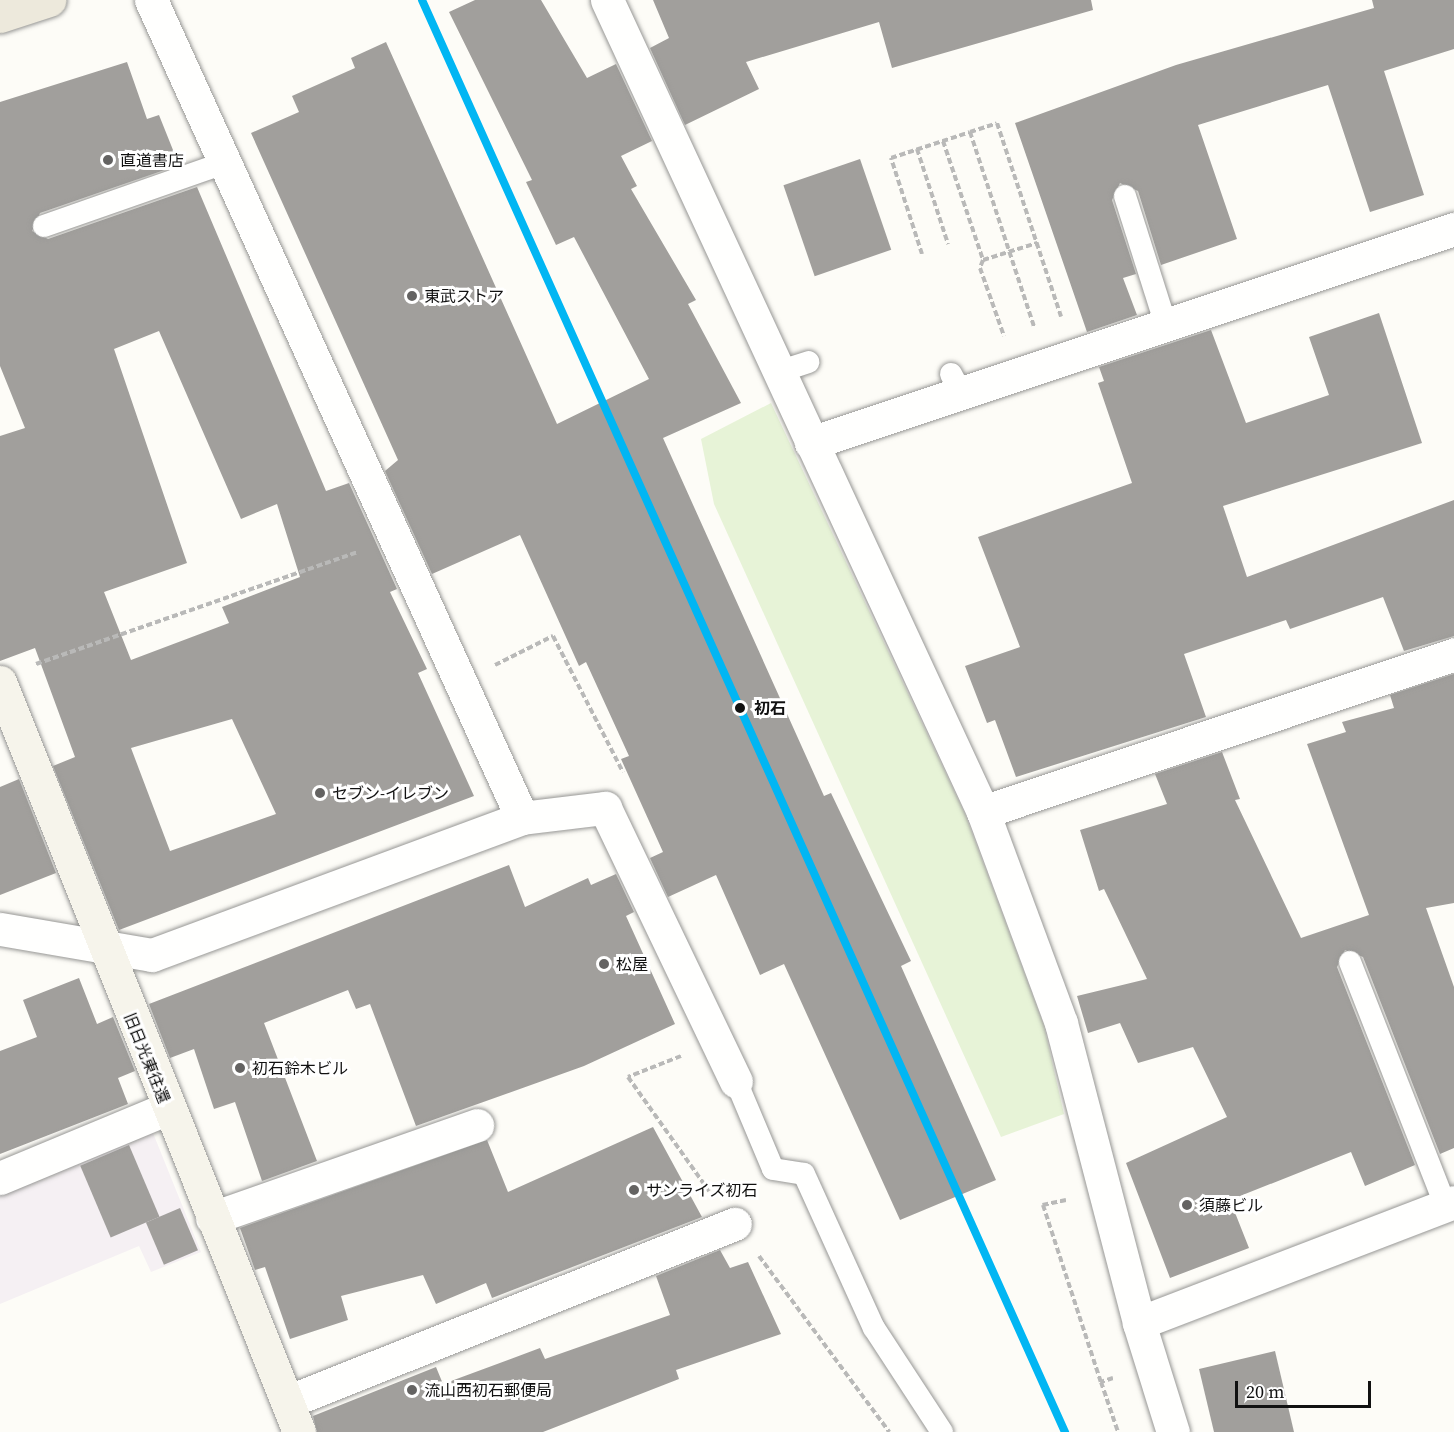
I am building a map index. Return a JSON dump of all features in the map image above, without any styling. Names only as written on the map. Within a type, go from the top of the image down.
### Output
[{"type":"main road","points":[[2,10],[50,0]]},
{"type":"street","points":[[151,0],[399,539],[522,818]]},
{"type":"street","points":[[608,0],[793,367],[811,443],[982,812],[1061,1023],[1139,1323],[1173,1432]]},
{"type":"street","points":[[811,443],[956,382],[1046,362],[1454,229]]},
{"type":"street","points":[[982,812],[1454,654]]},
{"type":"street","name":"旧日光東往還","points":[[0,682],[102,948],[299,1432]]},
{"type":"street","points":[[0,929],[152,955],[522,818],[605,808],[736,1082]]},
{"type":"street","points":[[0,1178],[168,1108]]},
{"type":"street","points":[[212,1218],[477,1125]]},
{"type":"street","points":[[1139,1323],[1449,1204]]},
{"type":"street","points":[[287,1402],[735,1224]]},
{"type":"lane","points":[[44,226],[227,162]]},
{"type":"lane","points":[[1125,196],[1165,322]]},
{"type":"lane","points":[[1350,962],[1449,1204]]},
{"type":"lane","points":[[736,1082],[773,1169],[804,1174],[874,1328],[942,1432]]},
{"type":"path","points":[[922,254],[891,158],[997,123],[1065,327]]},
{"type":"path","points":[[970,132],[1046,362]]},
{"type":"path","points":[[943,141],[982,260],[980,268],[1008,347]]},
{"type":"path","points":[[917,149],[948,244]]},
{"type":"path","points":[[982,260],[1037,243]]},
{"type":"path","points":[[33,665],[399,539]]},
{"type":"path","points":[[487,669],[553,636],[626,779]]},
{"type":"path","points":[[688,1054],[628,1077],[650,1115],[735,1224],[889,1432]]},
{"type":"path","points":[[1074,1198],[1043,1205],[1101,1382]]},
{"type":"shaded area","points":[[153,1133],[201,1252],[151,1272],[139,1246],[0,1304],[0,1195]]},
{"type":"green space","points":[[771,403],[965,814],[1044,1026],[1064,1114],[1001,1137],[714,504],[701,439]]},
{"type":"building","points":[[475,0],[541,0],[587,78],[616,64],[652,141],[621,156],[637,186],[631,189],[696,300],[688,304],[741,403],[663,438],[824,796],[831,793],[911,961],[901,966],[996,1180],[900,1220],[784,964],[760,975],[716,875],[668,897],[650,858],[663,852],[621,759],[629,756],[586,662],[579,666],[520,535],[432,574],[385,471],[398,460],[251,133],[299,112],[292,96],[355,68],[351,58],[386,42],[557,424],[649,379],[574,237],[556,245],[526,182],[532,180],[449,12]]},
{"type":"building","points":[[653,0],[1091,0],[1093,10],[892,68],[879,22],[746,62],[759,89],[685,125],[650,48],[669,38]]},
{"type":"building","points":[[1372,0],[1454,0],[1454,49],[1384,71],[1424,195],[1370,212],[1328,85],[1198,125],[1237,239],[1161,265],[1138,191],[1120,183],[1112,200],[1136,274],[1123,278],[1137,315],[1087,332],[1015,123],[1176,65],[1374,8]]},
{"type":"building","points":[[127,62],[147,119],[159,115],[179,165],[40,213],[32,231],[48,239],[197,187],[326,491],[349,483],[397,589],[390,592],[427,669],[418,673],[474,796],[119,930],[53,766],[75,757],[35,648],[0,661],[0,436],[25,428],[0,366],[0,102]],"holes":[[[159,331],[241,519],[277,504],[300,577],[222,607],[229,623],[131,660],[104,592],[187,563],[114,349]],[[232,719],[276,814],[170,851],[131,748]]]},
{"type":"building","points":[[860,159],[891,250],[815,276],[783,185]]},
{"type":"building","points":[[1379,313],[1422,443],[1223,506],[1247,577],[1454,500],[1454,636],[1404,651],[1383,597],[1290,629],[1286,620],[1184,654],[1206,717],[1016,777],[995,720],[987,723],[965,666],[1020,647],[978,537],[1132,483],[1098,383],[1104,381],[1099,367],[1211,330],[1246,423],[1329,395],[1309,337]]},
{"type":"building","points":[[1454,674],[1454,903],[1426,908],[1454,987],[1454,1148],[1440,1154],[1363,957],[1345,950],[1337,967],[1415,1165],[1365,1186],[1351,1152],[1230,1200],[1249,1248],[1170,1278],[1126,1163],[1227,1117],[1193,1047],[1138,1063],[1120,1023],[1088,1033],[1077,996],[1147,979],[1104,889],[1099,891],[1080,830],[1167,804],[1155,774],[1222,752],[1240,799],[1235,800],[1301,938],[1369,915],[1307,744],[1346,732],[1342,722],[1394,708],[1390,695]]},
{"type":"building","points":[[19,779],[56,873],[0,895],[0,787]]},
{"type":"building","points":[[509,865],[525,907],[588,878],[591,885],[616,874],[634,912],[626,916],[675,1024],[584,1066],[416,1126],[370,1004],[356,1009],[348,990],[264,1023],[317,1161],[262,1181],[235,1102],[214,1109],[194,1049],[170,1058],[149,1004]]},
{"type":"building","points":[[79,978],[97,1024],[113,1017],[135,1071],[118,1078],[128,1104],[0,1154],[0,1051],[37,1037],[23,1000]]},
{"type":"building","points":[[653,1127],[702,1217],[492,1298],[486,1283],[436,1304],[423,1275],[341,1296],[348,1320],[290,1339],[265,1267],[255,1270],[240,1228],[487,1140],[508,1192]]},
{"type":"building","points":[[129,1145],[159,1217],[111,1238],[80,1166]]},
{"type":"building","points":[[180,1208],[198,1250],[164,1265],[146,1222]]},
{"type":"building","points":[[720,1250],[730,1268],[748,1262],[781,1334],[676,1370],[679,1379],[543,1432],[317,1432],[313,1416],[436,1367],[443,1384],[540,1348],[545,1359],[670,1315],[656,1276]]},
{"type":"building","points":[[1275,1351],[1294,1432],[1214,1432],[1199,1369]]},
{"type":"transit line","points":[[422,0],[1065,1432]]},
{"type":"place","name":"直道書店","points":[[108,160]]},
{"type":"place","name":"東武ストア","points":[[412,296]]},
{"type":"place","name":"初石","points":[[740,708]]},
{"type":"place","name":"セブン-イレブン","points":[[320,793]]},
{"type":"place","name":"松屋","points":[[604,964]]},
{"type":"place","name":"初石鈴木ビル","points":[[240,1068]]},
{"type":"place","name":"サンライズ初石","points":[[634,1190]]},
{"type":"place","name":"須藤ビル","points":[[1187,1205]]},
{"type":"place","name":"流山西初石郵便局","points":[[412,1390]]}]
